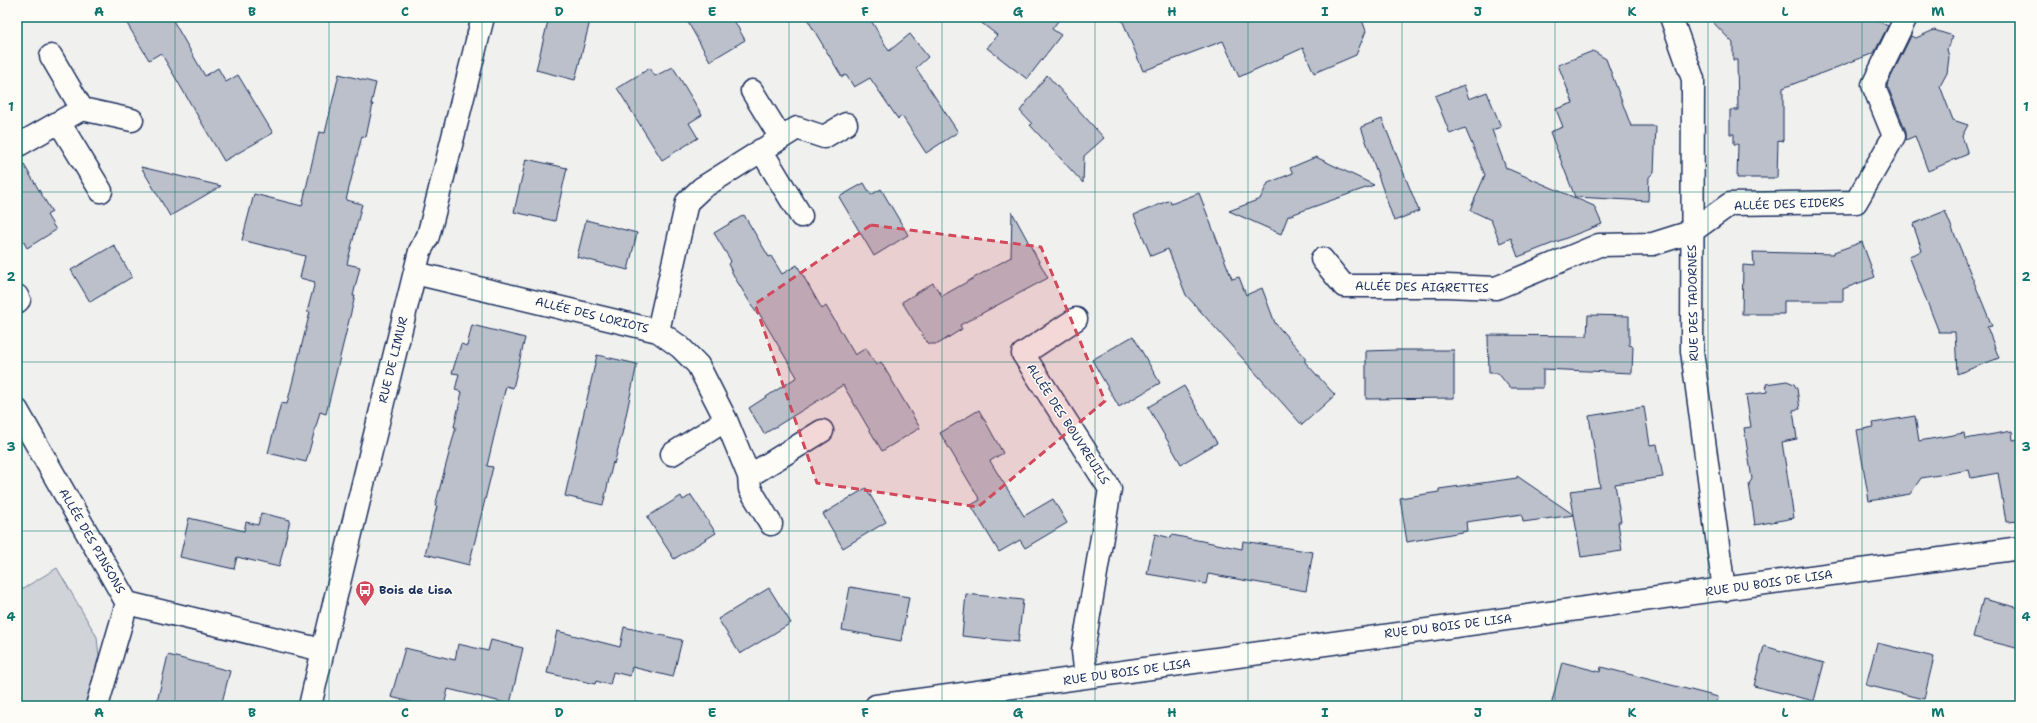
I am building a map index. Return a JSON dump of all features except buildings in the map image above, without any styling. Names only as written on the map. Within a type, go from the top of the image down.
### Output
[{"type":"street","name":"RUE DE LIMUR","points":[[310,706],[322,650],[420,251],[428,236],[483,17]]},
{"type":"street","name":"RUE DES TADORNES","points":[[1671,17],[1693,79],[1691,232],[1692,351],[1724,590]]},
{"type":"street","name":"ALLÉE DES EIDERS","points":[[1691,232],[1730,204],[1856,202],[1894,136],[1873,85],[1906,17]]},
{"type":"street","points":[[52,56],[82,109]]},
{"type":"street","points":[[752,91],[781,138]]},
{"type":"street","points":[[17,146],[82,109],[132,120]]},
{"type":"street","points":[[59,122],[101,191]]},
{"type":"street","points":[[658,332],[687,202],[702,188],[797,128],[824,137],[846,124]]},
{"type":"street","points":[[761,150],[801,216]]},
{"type":"street","name":"ALLÉE DES AIGRETTES","points":[[1322,259],[1344,286],[1446,286],[1496,288],[1599,245],[1653,244],[1691,232]]},
{"type":"street","name":"ALLÉE DES LORIOTS","points":[[415,273],[658,332],[680,347],[698,365],[726,420],[749,476],[750,489],[771,524]]},
{"type":"street","points":[[17,296],[20,300],[17,302]]},
{"type":"street","name":"ALLÉE DES BOUVREUILS","points":[[1076,319],[1023,354],[1110,489],[1083,651],[1086,677]]},
{"type":"street","name":"ALLÉE DES PINSONS","points":[[17,410],[127,603],[322,650]]},
{"type":"street","points":[[672,454],[726,420]]},
{"type":"street","points":[[749,476],[822,431]]},
{"type":"street","name":"RUE DU BOIS DE LISA","points":[[876,706],[1086,677],[1133,672],[1374,636],[1724,590],[2020,548]]},
{"type":"street","points":[[97,706],[127,603]]},
{"type":"highlighted area","points":[[871,225],[1041,247],[1105,401],[978,507],[817,483],[755,304]]},
{"type":"shaded area","points":[[57,568],[97,637],[99,657],[85,706],[17,706],[17,592]]},
{"type":"place","name":"Bois de Lisa","points":[[365,607]]}]
